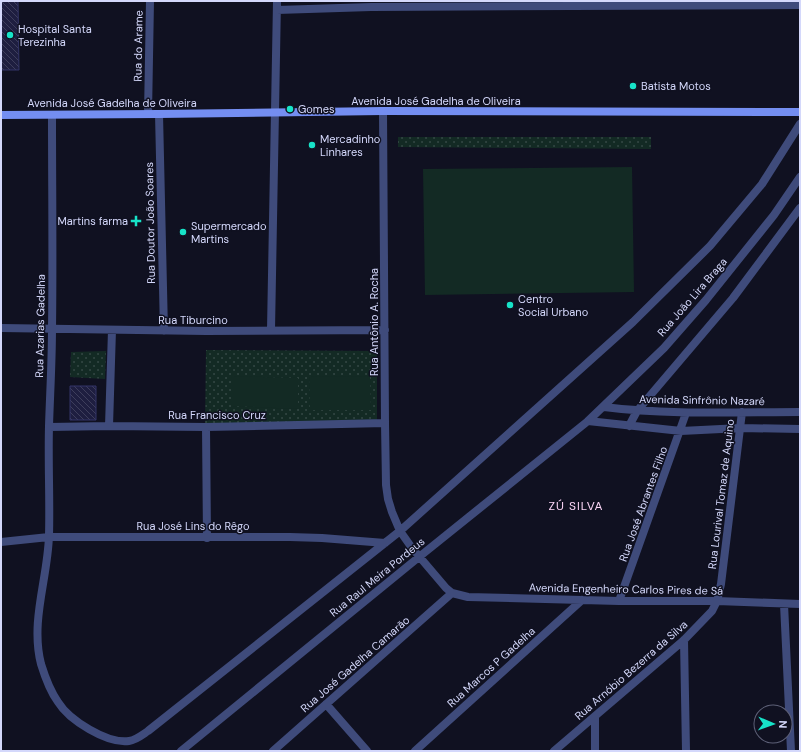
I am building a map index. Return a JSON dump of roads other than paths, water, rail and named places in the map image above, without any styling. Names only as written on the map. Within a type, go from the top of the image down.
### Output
[{"type":"main road","name":"Avenida José Gadelha de Oliveira","points":[[1,115],[383,111],[800,112]]},
{"type":"street","name":"Rua do Arame","points":[[148,114],[150,1]]},
{"type":"street","points":[[271,330],[277,1]]},
{"type":"street","points":[[277,10],[371,4],[800,5]]},
{"type":"street","name":"Rua Antônio A. Rocha","points":[[383,111],[386,485],[392,512],[400,531],[439,582],[452,593]]},
{"type":"street","name":"Rua Azarias Gadelha","points":[[52,114],[52,328],[49,426],[49,537],[39,618],[38,641],[41,662],[48,684],[58,703],[75,719],[94,732],[111,739],[121,741],[134,739],[148,731],[400,531],[634,322],[710,246],[762,184],[800,124]]},
{"type":"street","name":"Rua Doutor João Soares","points":[[159,114],[164,331]]},
{"type":"street","name":"Rua João Lira Braga","points":[[588,421],[664,348],[706,300],[774,215],[800,177]]},
{"type":"street","points":[[629,426],[637,411],[733,298],[800,208]]},
{"type":"street","name":"Rua Tiburcino","points":[[1,328],[164,331],[385,330]]},
{"type":"street","points":[[109,426],[112,330]]},
{"type":"street","name":"Avenida Sinfrônio Nazaré","points":[[604,406],[637,411],[686,413],[800,412]]},
{"type":"street","name":"Rua Lourival Tomaz de Aquino","points":[[717,601],[721,584],[742,412]]},
{"type":"street","name":"Rua José Abrantes Filho","points":[[619,601],[686,413]]},
{"type":"street","points":[[588,421],[680,431],[741,428],[800,429]]},
{"type":"street","name":"Rua Raul Meira Pordeus","points":[[182,751],[588,421]]},
{"type":"street","name":"Rua Francisco Cruz","points":[[49,426],[206,427],[385,423]]},
{"type":"street","points":[[206,427],[207,538]]},
{"type":"street","name":"Rua José Lins do Rêgo","points":[[1,542],[49,537],[296,537],[385,543]]},
{"type":"street","name":"Avenida Engenheiro Carlos Pires de Sá","points":[[452,593],[468,598],[717,601],[800,604]]},
{"type":"street","name":"Rua José Gadelha Camarão","points":[[273,751],[452,593]]},
{"type":"street","name":"Rua Marcos P Gadelha","points":[[415,751],[582,600]]},
{"type":"street","name":"Rua Arnóbio Bezerra da Silva","points":[[554,751],[684,640],[712,611],[717,601]]},
{"type":"street","points":[[784,604],[791,751]]},
{"type":"street","points":[[684,640],[686,751]]},
{"type":"street","points":[[326,704],[367,751]]},
{"type":"street","points":[[594,716],[596,751]]},
{"type":"place","name":"Hospital Santa Terezinha","points":[[10,35]]},
{"type":"place","name":"Batista Motos","points":[[633,86]]},
{"type":"place","name":"Gomes","points":[[290,109]]},
{"type":"place","name":"Mercadinho Linhares","points":[[312,145]]},
{"type":"place","name":"Martins farma","points":[[136,221]]},
{"type":"place","name":"Supermercado Martins","points":[[183,232]]},
{"type":"place","name":"Centro Social Urbano","points":[[510,305]]},
{"type":"district","name":"ZÚ SILVA","points":[[576,506]]}]
